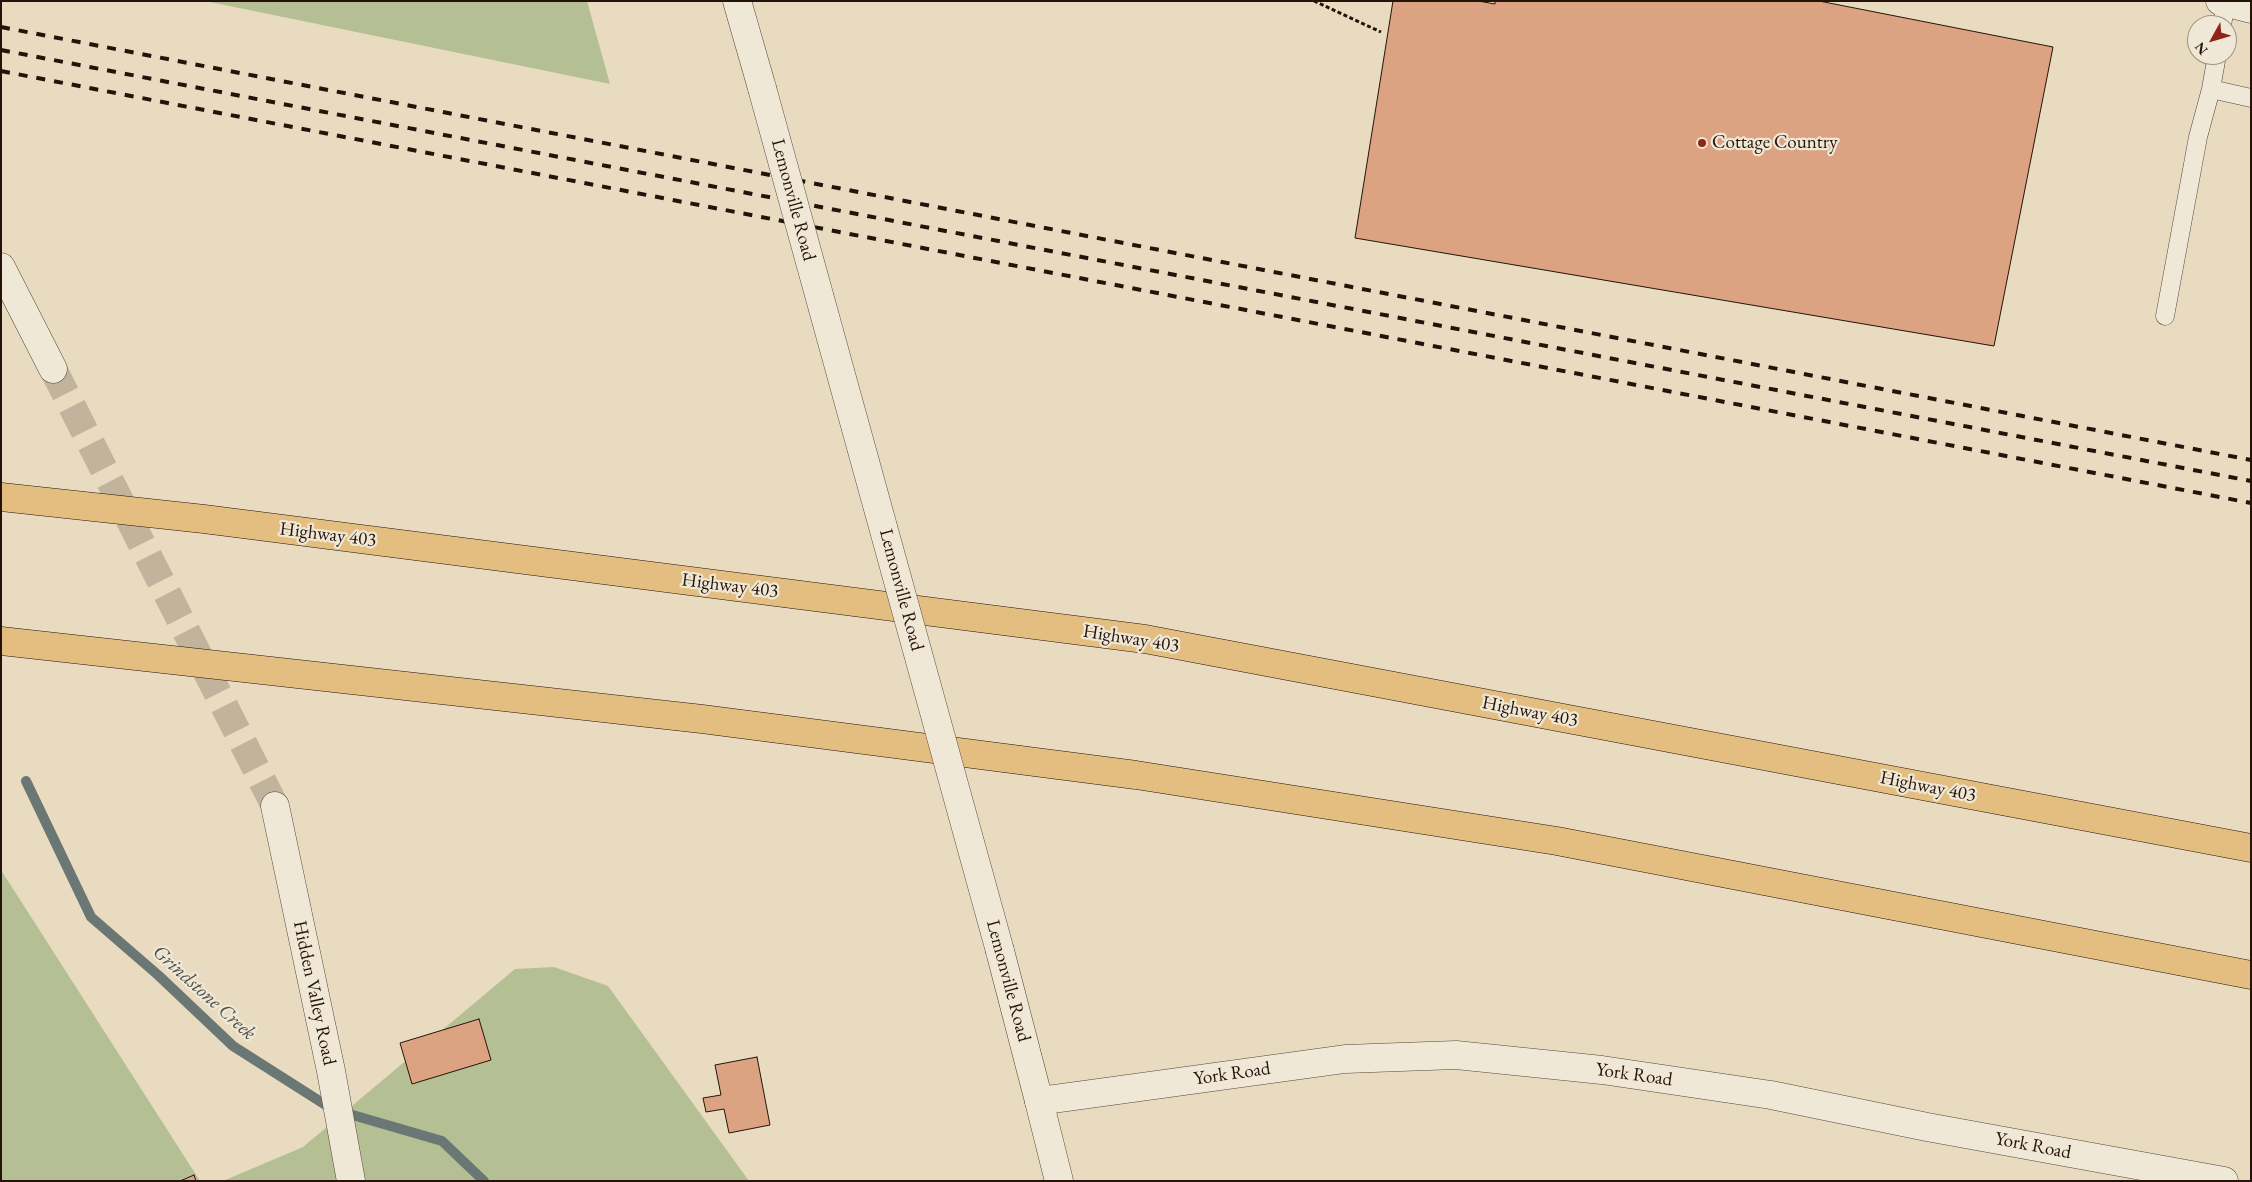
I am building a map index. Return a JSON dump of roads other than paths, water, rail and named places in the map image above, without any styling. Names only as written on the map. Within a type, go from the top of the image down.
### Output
[{"type":"highway","name":"Highway 403","points":[[1,497],[204,519],[1145,639],[2251,848]]},
{"type":"highway","points":[[1,641],[702,719],[1136,775],[1557,841],[2251,975]]},
{"type":"street","name":"Lemonville Road","points":[[737,1],[1000,951],[1059,1181]]},
{"type":"street","points":[[1,267],[53,369]]},
{"type":"street","name":"Hidden Valley Road","points":[[275,806],[351,1181]]},
{"type":"street","name":"York Road","points":[[1039,1101],[1345,1059],[1456,1055],[1602,1070],[1771,1095],[1926,1127],[2224,1181]]},
{"type":"lane","points":[[2165,316],[2198,138],[2215,65]]},
{"type":"lane","points":[[2211,89],[2251,98]]},
{"type":"waterway","name":"Grindstone Creek","points":[[26,781],[91,917],[158,975],[233,1046],[332,1109],[442,1141],[484,1181]]},
{"type":"tunnel","points":[[53,369],[275,806]]},
{"type":"railway","points":[[1,27],[2251,460]]},
{"type":"railway","points":[[1,50],[2251,481]]},
{"type":"railway","points":[[1,71],[2251,503]]},
{"type":"place","name":"Cottage Country","points":[[1702,143]]}]
